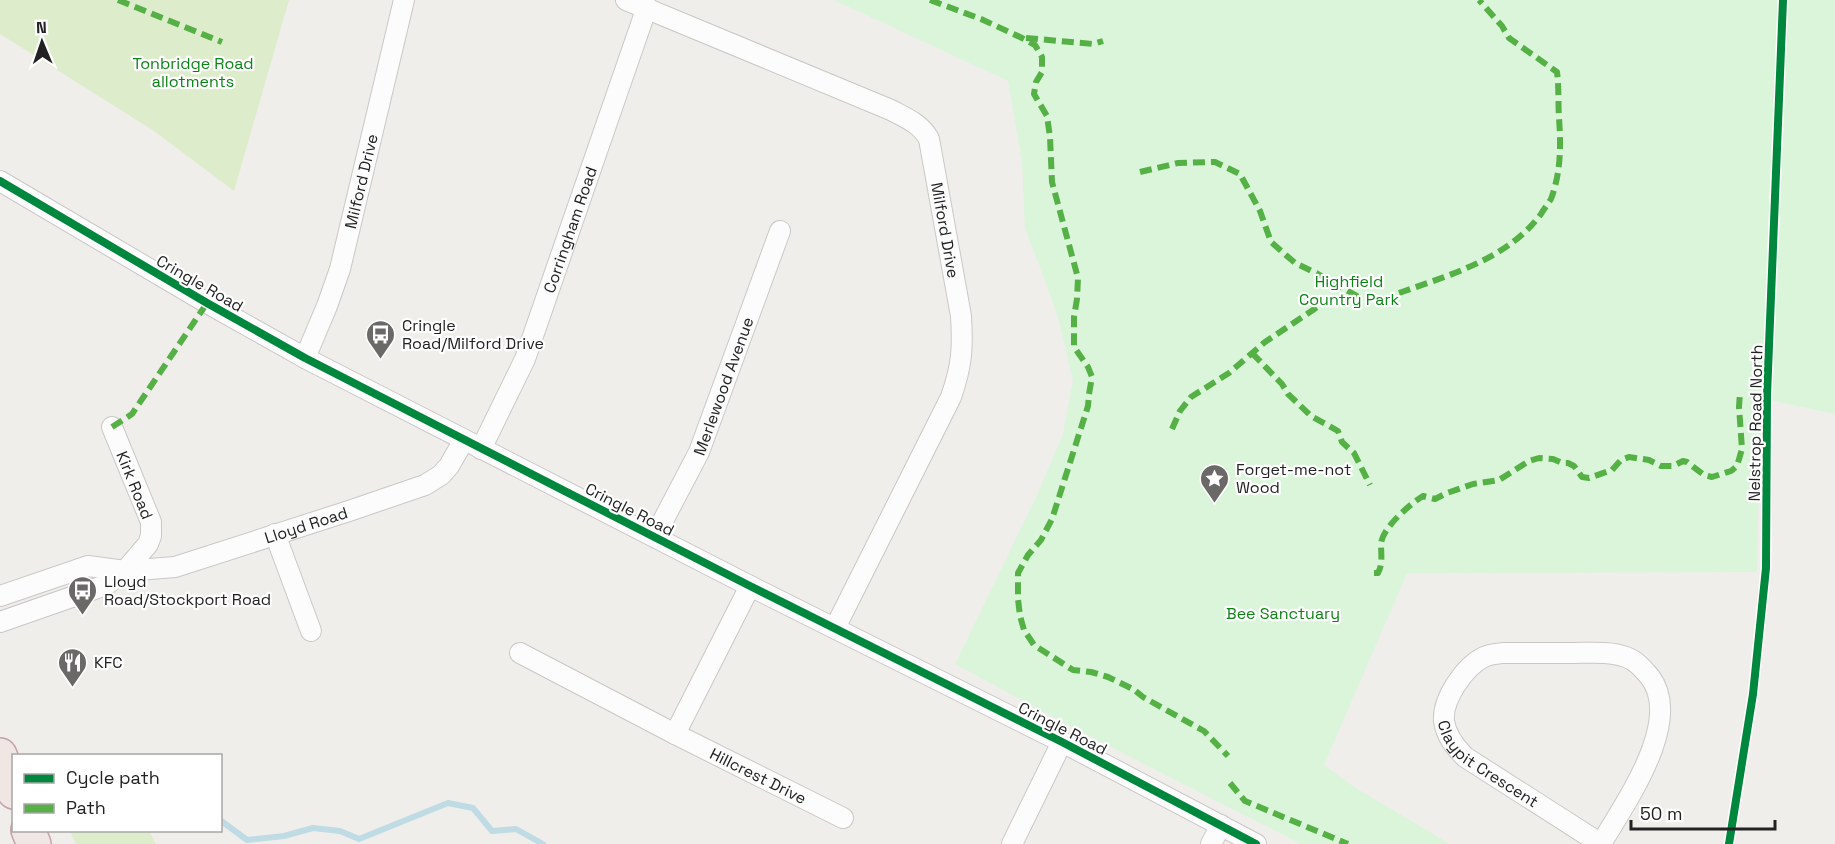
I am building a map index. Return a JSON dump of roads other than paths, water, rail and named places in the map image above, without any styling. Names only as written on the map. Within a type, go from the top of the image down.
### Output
[{"type":"highway","points":[[0,755],[12,787]]},
{"type":"street","name":"Milford Drive","points":[[305,358],[340,269],[404,0]]},
{"type":"street","name":"Milford Drive","points":[[626,0],[891,110],[924,130],[929,139],[961,316],[963,345],[960,371],[951,397],[835,628]]},
{"type":"street","name":"Corringham Road","points":[[473,445],[525,359],[647,7]]},
{"type":"street","name":"Cringle Road","points":[[0,181],[305,358],[750,586],[1062,742],[1256,844]]},
{"type":"street","name":"Merlewood Avenue","points":[[655,536],[699,452],[780,231]]},
{"type":"street","name":"Kirk Road","points":[[112,427],[152,528],[148,544],[125,572]]},
{"type":"street","name":"Lloyd Road","points":[[0,596],[88,566],[125,572],[175,567],[425,485],[441,475],[473,445]]},
{"type":"street","points":[[275,534],[311,632]]},
{"type":"street","name":"Lloyd Road","points":[[0,622],[106,585],[125,572]]},
{"type":"street","points":[[675,734],[750,586]]},
{"type":"street","name":"Hillcrest Drive","points":[[520,653],[843,818]]},
{"type":"street","name":"Claypit Crescent","points":[[1503,653],[1609,653],[1628,657],[1641,665],[1657,686],[1661,706],[1659,725],[1647,765],[1601,844],[1465,757],[1453,745],[1444,721],[1445,708],[1457,682],[1470,665],[1486,656],[1503,653]]},
{"type":"street","points":[[1012,844],[1062,742]]},
{"type":"street","points":[[1211,844],[1221,825]]},
{"type":"waterway","points":[[222,821],[247,840],[284,836],[313,828],[340,831],[359,839],[448,803],[473,808],[492,831],[516,829],[543,844]]},
{"type":"place","name":"Cringle Road/Milford Drive","points":[[381,360]]},
{"type":"place","name":"Forget-me-not Wood","points":[[1215,504]]},
{"type":"place","name":"Lloyd Road/Stockport Road","points":[[83,616]]},
{"type":"place","name":"KFC","points":[[73,688]]},
{"type":"park label","name":"Tonbridge Road allotments","points":[[193,72]]},
{"type":"park label","name":"Highfield Country Park","points":[[1349,290]]},
{"type":"park label","name":"Bee Sanctuary","points":[[1283,613]]}]
